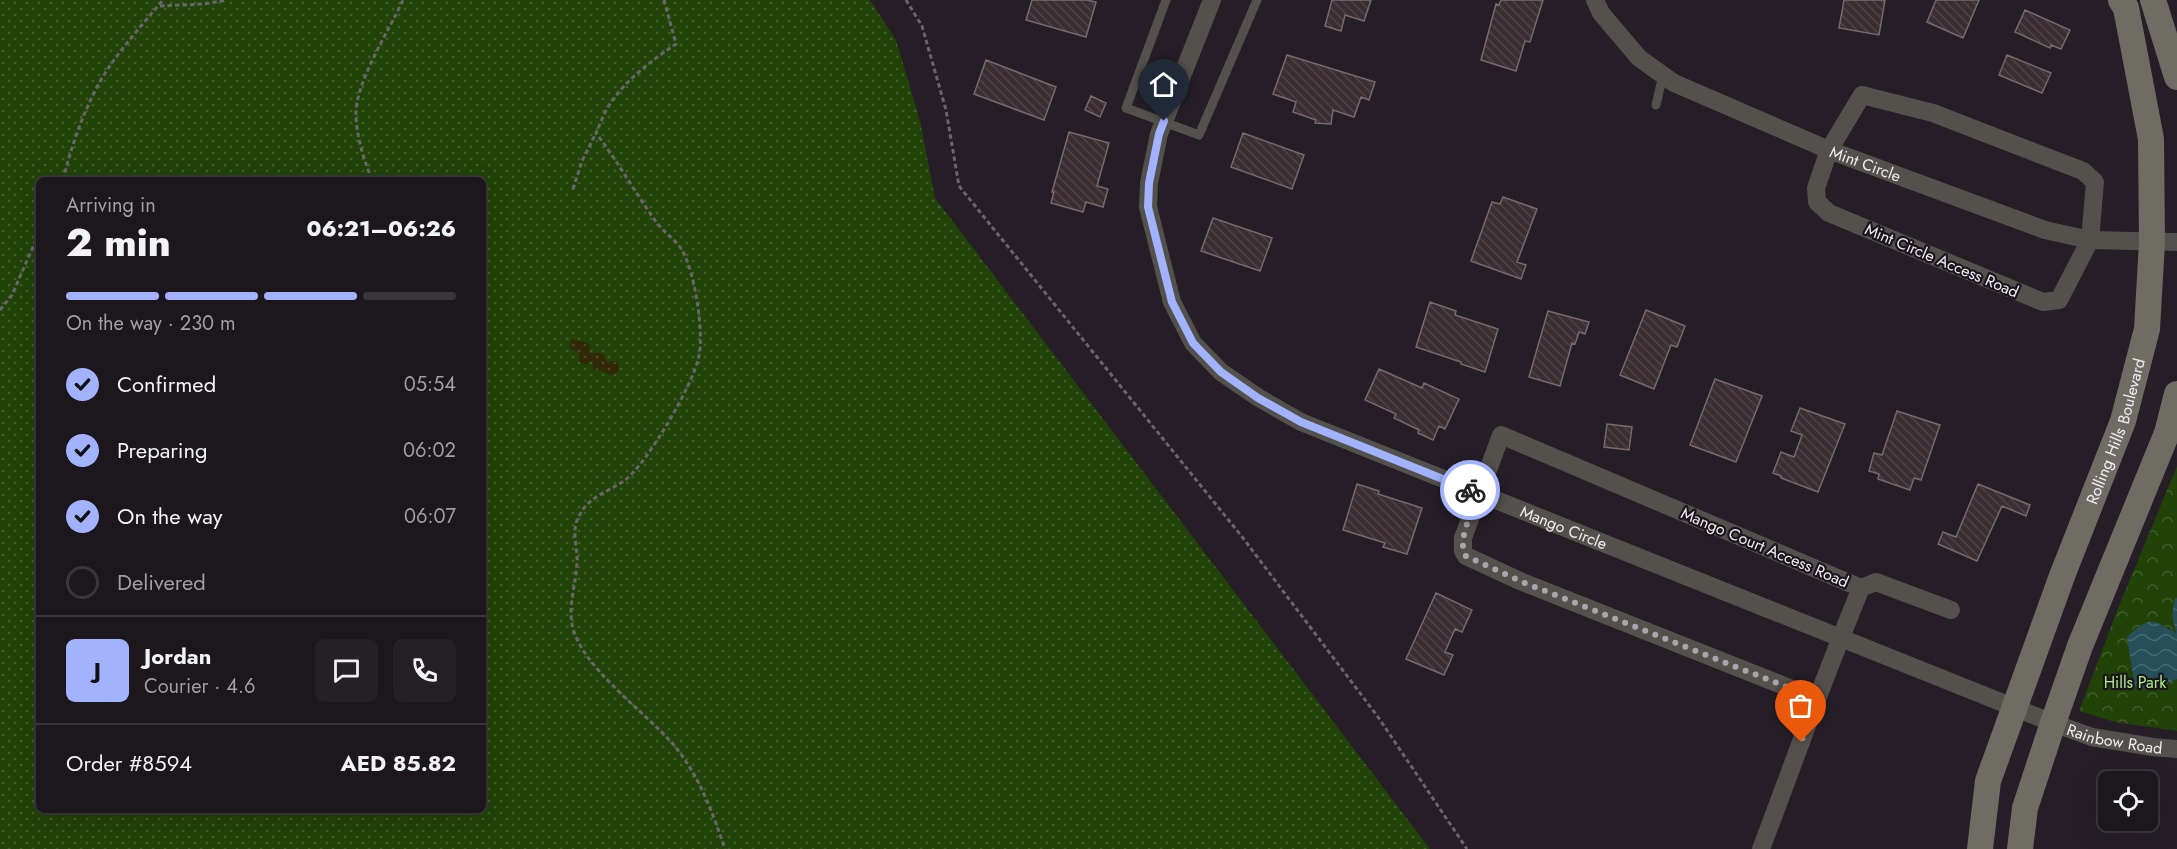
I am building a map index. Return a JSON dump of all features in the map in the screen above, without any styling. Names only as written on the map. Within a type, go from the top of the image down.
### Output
[{"type":"main road","name":"Rolling Hills Boulevard","points":[[2137,2],[2177,77]]},
{"type":"main road","name":"Rolling Hills Boulevard","points":[[1980,849],[1988,781],[2062,576],[2123,421],[2146,329],[2164,242],[2137,2]]},
{"type":"main road","points":[[2020,849],[2025,808],[2053,723],[2080,646],[2168,433],[2177,394]]},
{"type":"street","name":"Mango Circle","points":[[1212,0],[1159,134],[1149,183],[1148,207],[1172,302],[1193,343],[1221,372],[1258,398],[1301,422],[2053,723]]},
{"type":"street","name":"Mint Circle","points":[[1594,0],[1601,14],[1639,58],[1674,83],[1829,150],[2045,230],[2090,240],[2164,242]]},
{"type":"street","points":[[1829,150],[1862,95],[1932,113],[2083,171],[2095,182],[2090,240]]},
{"type":"street","name":"Mint Circle Access Road","points":[[1829,150],[1816,188],[1817,202],[1829,213],[2043,302],[2059,300],[2090,240]]},
{"type":"street","name":"Mango Court Access Road","points":[[1479,493],[1500,435],[1861,588],[1761,849]]},
{"type":"street","points":[[1479,493],[1463,538],[1463,551],[1466,556],[1520,581],[1817,699]]},
{"type":"street","points":[[1861,588],[1876,582],[1951,610]]},
{"type":"street","name":"Rainbow Road","points":[[2053,723],[2092,737],[2177,749]]},
{"type":"lane","points":[[1167,0],[1126,108],[1199,135],[1257,0]]},
{"type":"lane","points":[[1656,105],[1663,75]]},
{"type":"path","points":[[64,177],[81,121],[97,87],[114,60],[163,0]]},
{"type":"path","points":[[159,6],[204,4],[227,0]]},
{"type":"path","points":[[371,177],[359,141],[356,115],[359,91],[403,0]]},
{"type":"path","points":[[573,189],[582,161],[609,106],[647,64],[676,44],[664,0]]},
{"type":"path","points":[[906,0],[922,26],[946,110],[959,186],[1243,538],[1378,717],[1467,849]]},
{"type":"path","points":[[596,133],[618,162],[659,226],[681,249],[689,266],[700,329],[699,357],[675,409],[643,460],[625,480],[602,492],[587,504],[578,518],[575,535],[576,581],[572,624],[579,644],[600,671],[672,744],[696,776],[725,849]]},
{"type":"path","points":[[0,310],[12,295],[36,240]]},
{"type":"green space","points":[[0,0],[870,0],[896,40],[920,121],[935,198],[1430,849],[0,849]]},
{"type":"green space","name":"Hills Park","points":[[2177,466],[2177,731],[2115,722],[2079,711],[2117,611]]},
{"type":"sand","points":[[571,339],[588,343],[589,353],[603,353],[607,362],[617,361],[618,371],[614,375],[608,374],[594,370],[591,361],[585,364],[579,362],[579,352],[569,349]]},
{"type":"water","points":[[2175,598],[2177,598],[2177,679],[2153,690],[2135,687],[2127,637],[2141,625],[2150,622],[2160,624],[2176,633],[2172,615]]},
{"type":"building","points":[[1032,0],[1096,2],[1086,37],[1026,20]]},
{"type":"building","points":[[1332,0],[1371,0],[1364,21],[1345,15],[1341,31],[1325,26]]},
{"type":"building","points":[[1501,0],[1543,0],[1530,42],[1525,41],[1516,71],[1481,60],[1496,4],[1499,5]]},
{"type":"building","points":[[1844,0],[1885,0],[1879,35],[1839,28]]},
{"type":"building","points":[[1936,0],[1979,0],[1963,38],[1927,22]]},
{"type":"building","points":[[2025,10],[2070,30],[2061,49],[2051,45],[2050,48],[2015,32]]},
{"type":"building","points":[[1287,55],[1375,82],[1369,100],[1361,97],[1354,117],[1333,110],[1331,124],[1315,123],[1316,120],[1293,112],[1296,102],[1273,94]]},
{"type":"building","points":[[2007,55],[2051,73],[2042,93],[1999,75]]},
{"type":"building","points":[[986,60],[1056,87],[1044,120],[974,94]]},
{"type":"building","points":[[1091,96],[1106,103],[1100,117],[1085,110]]},
{"type":"building","points":[[1069,132],[1109,143],[1097,186],[1108,189],[1103,207],[1086,202],[1083,212],[1051,203]]},
{"type":"building","points":[[1243,133],[1304,155],[1292,189],[1231,167]]},
{"type":"building","points":[[1503,197],[1537,209],[1517,262],[1526,265],[1521,279],[1471,261],[1492,202],[1500,204]]},
{"type":"building","points":[[1213,218],[1272,238],[1260,271],[1201,251]]},
{"type":"building","points":[[1430,302],[1456,311],[1455,315],[1498,329],[1485,372],[1416,347]]},
{"type":"building","points":[[1646,310],[1685,326],[1677,347],[1671,345],[1654,389],[1620,375]]},
{"type":"building","points":[[1548,311],[1589,322],[1585,334],[1579,332],[1575,344],[1572,343],[1560,386],[1529,377]]},
{"type":"building","points":[[1379,369],[1422,388],[1424,383],[1459,399],[1445,429],[1439,426],[1433,440],[1418,433],[1419,430],[1394,418],[1396,414],[1365,400]]},
{"type":"building","points":[[1715,379],[1762,396],[1736,462],[1690,445]]},
{"type":"building","points":[[1800,408],[1845,424],[1818,492],[1773,473],[1781,452],[1794,457],[1802,435],[1791,431]]},
{"type":"building","points":[[1897,411],[1940,425],[1921,480],[1914,478],[1910,490],[1878,479],[1879,474],[1869,471],[1874,453],[1882,455]]},
{"type":"building","points":[[1607,424],[1632,427],[1629,450],[1604,447]]},
{"type":"building","points":[[1357,484],[1379,491],[1378,494],[1422,508],[1407,554],[1383,547],[1385,543],[1343,530]]},
{"type":"building","points":[[1978,484],[2030,505],[2026,516],[2002,506],[1977,561],[1938,544],[1943,532],[1956,537]]},
{"type":"building","points":[[1436,593],[1472,610],[1462,632],[1455,629],[1445,652],[1453,655],[1444,675],[1406,659]]},
{"type":"way so far","points":[[1470,490],[1479,493],[1463,538],[1463,551],[1466,556],[1520,581],[1817,699],[1801,742]]},
{"type":"route","points":[[1164,121],[1159,134],[1149,183],[1148,207],[1172,302],[1193,343],[1221,372],[1258,398],[1301,422],[1470,490]]}]
